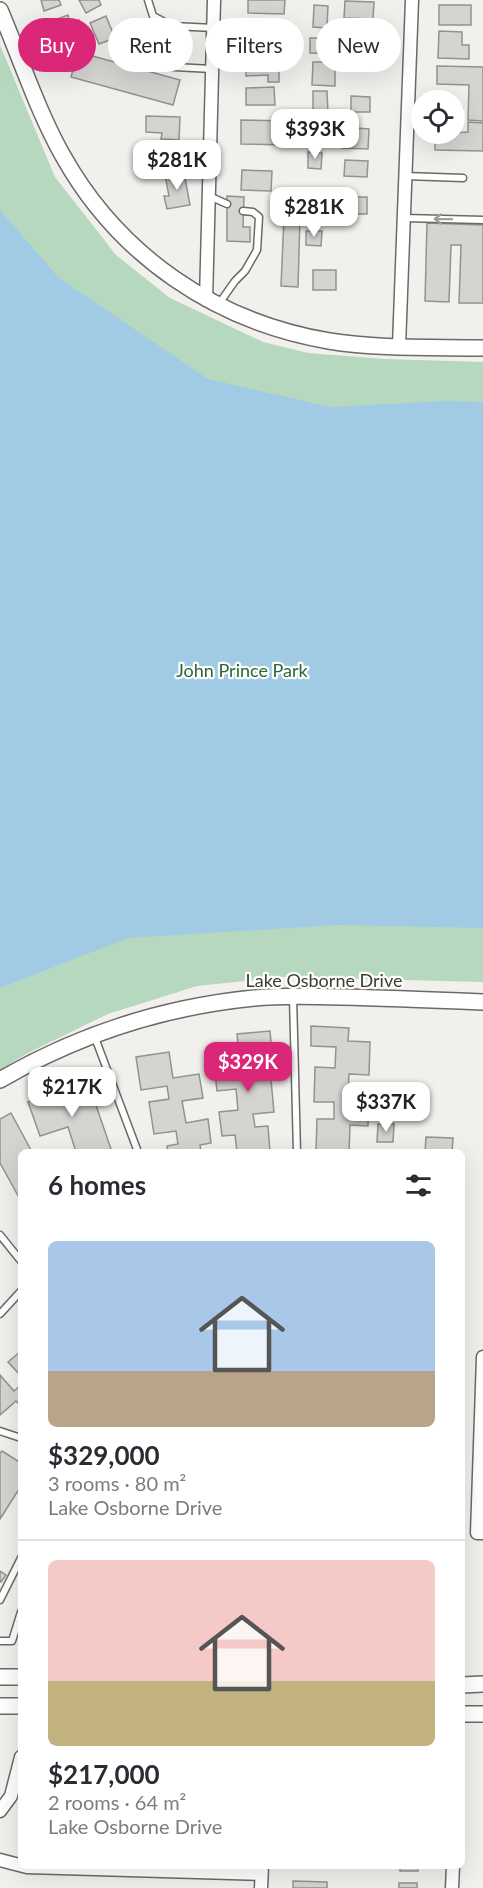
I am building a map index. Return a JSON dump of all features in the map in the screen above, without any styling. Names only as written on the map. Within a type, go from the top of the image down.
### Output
[{"type":"street","points":[[214,0],[214,18]]},
{"type":"street","points":[[399,345],[412,0]]},
{"type":"street","points":[[0,10],[51,132],[82,188],[106,219],[145,257],[183,286],[212,303],[268,327],[293,334],[331,341],[483,348]]},
{"type":"street","points":[[212,303],[209,196],[213,72]]},
{"type":"street","name":"Lake Osborne Drive","points":[[0,1080],[31,1062],[93,1035],[155,1015],[205,1004],[293,996],[483,1002]]},
{"type":"street","points":[[483,1357],[477,1533],[483,1533]]},
{"type":"street","points":[[0,1677],[18,1677]]},
{"type":"street","points":[[465,1684],[483,1684]]},
{"type":"street","points":[[0,1706],[18,1706]]},
{"type":"street","points":[[465,1714],[483,1714]]},
{"type":"street","points":[[0,1811],[11,1796],[18,1769]]},
{"type":"street","points":[[0,1860],[18,1866]]},
{"type":"street","points":[[183,1869],[261,1870],[261,1888]]},
{"type":"street","points":[[452,1888],[453,1869]]},
{"type":"lane","points":[[148,0],[153,16],[172,26],[205,28]]},
{"type":"lane","points":[[405,176],[464,178]]},
{"type":"lane","points":[[209,196],[227,204]]},
{"type":"lane","points":[[212,303],[245,271],[257,250],[259,218],[254,212],[243,211]]},
{"type":"lane","points":[[404,218],[483,220]]},
{"type":"lane","points":[[293,996],[297,1149]]},
{"type":"lane","points":[[93,1035],[137,1149]]},
{"type":"lane","points":[[0,1234],[18,1257]]},
{"type":"lane","points":[[0,1314],[18,1295]]},
{"type":"lane","points":[[0,1431],[18,1437]]},
{"type":"lane","points":[[0,1600],[18,1564]]},
{"type":"lane","points":[[0,1641],[12,1641],[18,1622]]},
{"type":"green space","name":"John Prince Park","points":[[0,45],[55,177],[116,255],[170,298],[263,342],[308,353],[385,359],[483,362],[483,982],[283,977],[197,986],[108,1014],[28,1053],[0,1070]]},
{"type":"water","name":"John Prince Park","points":[[0,210],[59,278],[208,379],[331,407],[447,401],[483,402],[483,928],[337,925],[128,938],[0,988]]},
{"type":"building","points":[[41,0],[59,0],[61,5],[44,11]]},
{"type":"building","points":[[79,0],[99,0],[101,5],[86,13]]},
{"type":"building","points":[[248,0],[285,0],[284,14],[248,13]]},
{"type":"building","points":[[345,1],[374,2],[373,18],[344,18]]},
{"type":"building","points":[[314,5],[328,6],[327,18],[316,18],[316,27],[313,27]]},
{"type":"building","points":[[439,5],[471,5],[471,25],[439,25]]},
{"type":"building","points":[[106,16],[108,21],[108,41],[99,44],[96,37],[96,20]]},
{"type":"building","points":[[439,31],[462,32],[462,45],[469,45],[469,59],[438,58]]},
{"type":"building","points":[[310,38],[316,38],[316,53],[310,53]]},
{"type":"building","points":[[96,57],[108,60],[108,72],[151,72],[180,80],[173,105],[71,77],[72,72],[96,72]]},
{"type":"building","points":[[313,62],[316,62],[316,72],[335,72],[335,86],[312,85]]},
{"type":"building","points":[[437,66],[483,67],[483,121],[468,120],[469,85],[437,84]]},
{"type":"building","points":[[246,72],[279,72],[279,82],[268,82],[268,75],[246,76]]},
{"type":"building","points":[[274,87],[275,105],[246,105],[246,88]]},
{"type":"building","points":[[313,91],[327,91],[328,114],[313,114]]},
{"type":"building","points":[[351,96],[370,97],[370,112],[351,112]]},
{"type":"building","points":[[146,116],[180,117],[179,140],[161,139],[162,133],[146,132]]},
{"type":"building","points":[[241,120],[287,121],[287,145],[241,144]]},
{"type":"building","points":[[468,122],[483,123],[483,151],[435,150],[435,144],[465,144],[465,132],[468,132]]},
{"type":"building","points":[[343,127],[369,129],[368,149],[342,148]]},
{"type":"building","points":[[308,152],[322,153],[321,169],[308,168]]},
{"type":"building","points":[[345,160],[368,161],[367,177],[344,176]]},
{"type":"building","points":[[242,170],[272,171],[271,191],[241,190]]},
{"type":"building","points":[[184,173],[190,205],[167,209],[164,196],[169,196],[165,175]]},
{"type":"building","points":[[227,196],[244,197],[243,227],[250,227],[250,242],[227,241]]},
{"type":"building","points":[[344,197],[367,197],[367,214],[344,214]]},
{"type":"building","points":[[284,217],[300,218],[298,287],[281,286]]},
{"type":"building","points":[[427,223],[483,225],[483,303],[459,303],[461,245],[451,245],[449,302],[425,301]]},
{"type":"building","points":[[306,231],[322,231],[321,246],[306,245]]},
{"type":"building","points":[[313,270],[336,270],[336,290],[313,290]]},
{"type":"building","points":[[311,1026],[349,1028],[348,1041],[370,1042],[369,1075],[349,1074],[348,1097],[368,1097],[368,1126],[350,1125],[349,1149],[316,1149],[317,1119],[334,1119],[334,1102],[314,1102],[315,1067],[335,1068],[336,1047],[311,1046]]},
{"type":"building","points":[[270,1031],[273,1065],[248,1067],[250,1081],[271,1080],[274,1112],[253,1114],[255,1127],[268,1126],[270,1149],[237,1149],[235,1135],[222,1136],[219,1112],[238,1110],[236,1089],[217,1091],[214,1065],[240,1062],[237,1034]]},
{"type":"building","points":[[169,1052],[173,1078],[199,1074],[203,1098],[182,1101],[186,1123],[208,1119],[211,1143],[200,1145],[201,1149],[168,1149],[167,1146],[178,1144],[176,1131],[154,1134],[149,1102],[169,1099],[167,1086],[141,1090],[136,1057]]},
{"type":"building","points":[[88,1082],[111,1149],[75,1149],[68,1127],[40,1136],[28,1102]]},
{"type":"building","points":[[11,1113],[30,1149],[18,1149],[18,1196],[0,1163],[0,1119]]},
{"type":"building","points":[[378,1124],[394,1124],[393,1142],[377,1142]]},
{"type":"building","points":[[426,1137],[453,1138],[452,1149],[425,1149]]},
{"type":"building","points":[[18,1354],[18,1373],[8,1362]]},
{"type":"building","points":[[0,1375],[14,1391],[18,1388],[18,1403],[16,1401],[0,1415]]},
{"type":"building","points":[[2,1451],[18,1461],[18,1491],[0,1519],[0,1453]]},
{"type":"building","points":[[0,1571],[6,1575],[1,1582],[0,1581]]},
{"type":"building","points":[[400,1869],[418,1869],[418,1871],[400,1871]]},
{"type":"building","points":[[293,1881],[327,1882],[327,1888],[293,1888]]},
{"type":"building","points":[[399,1883],[417,1883],[417,1888],[399,1888]]}]
